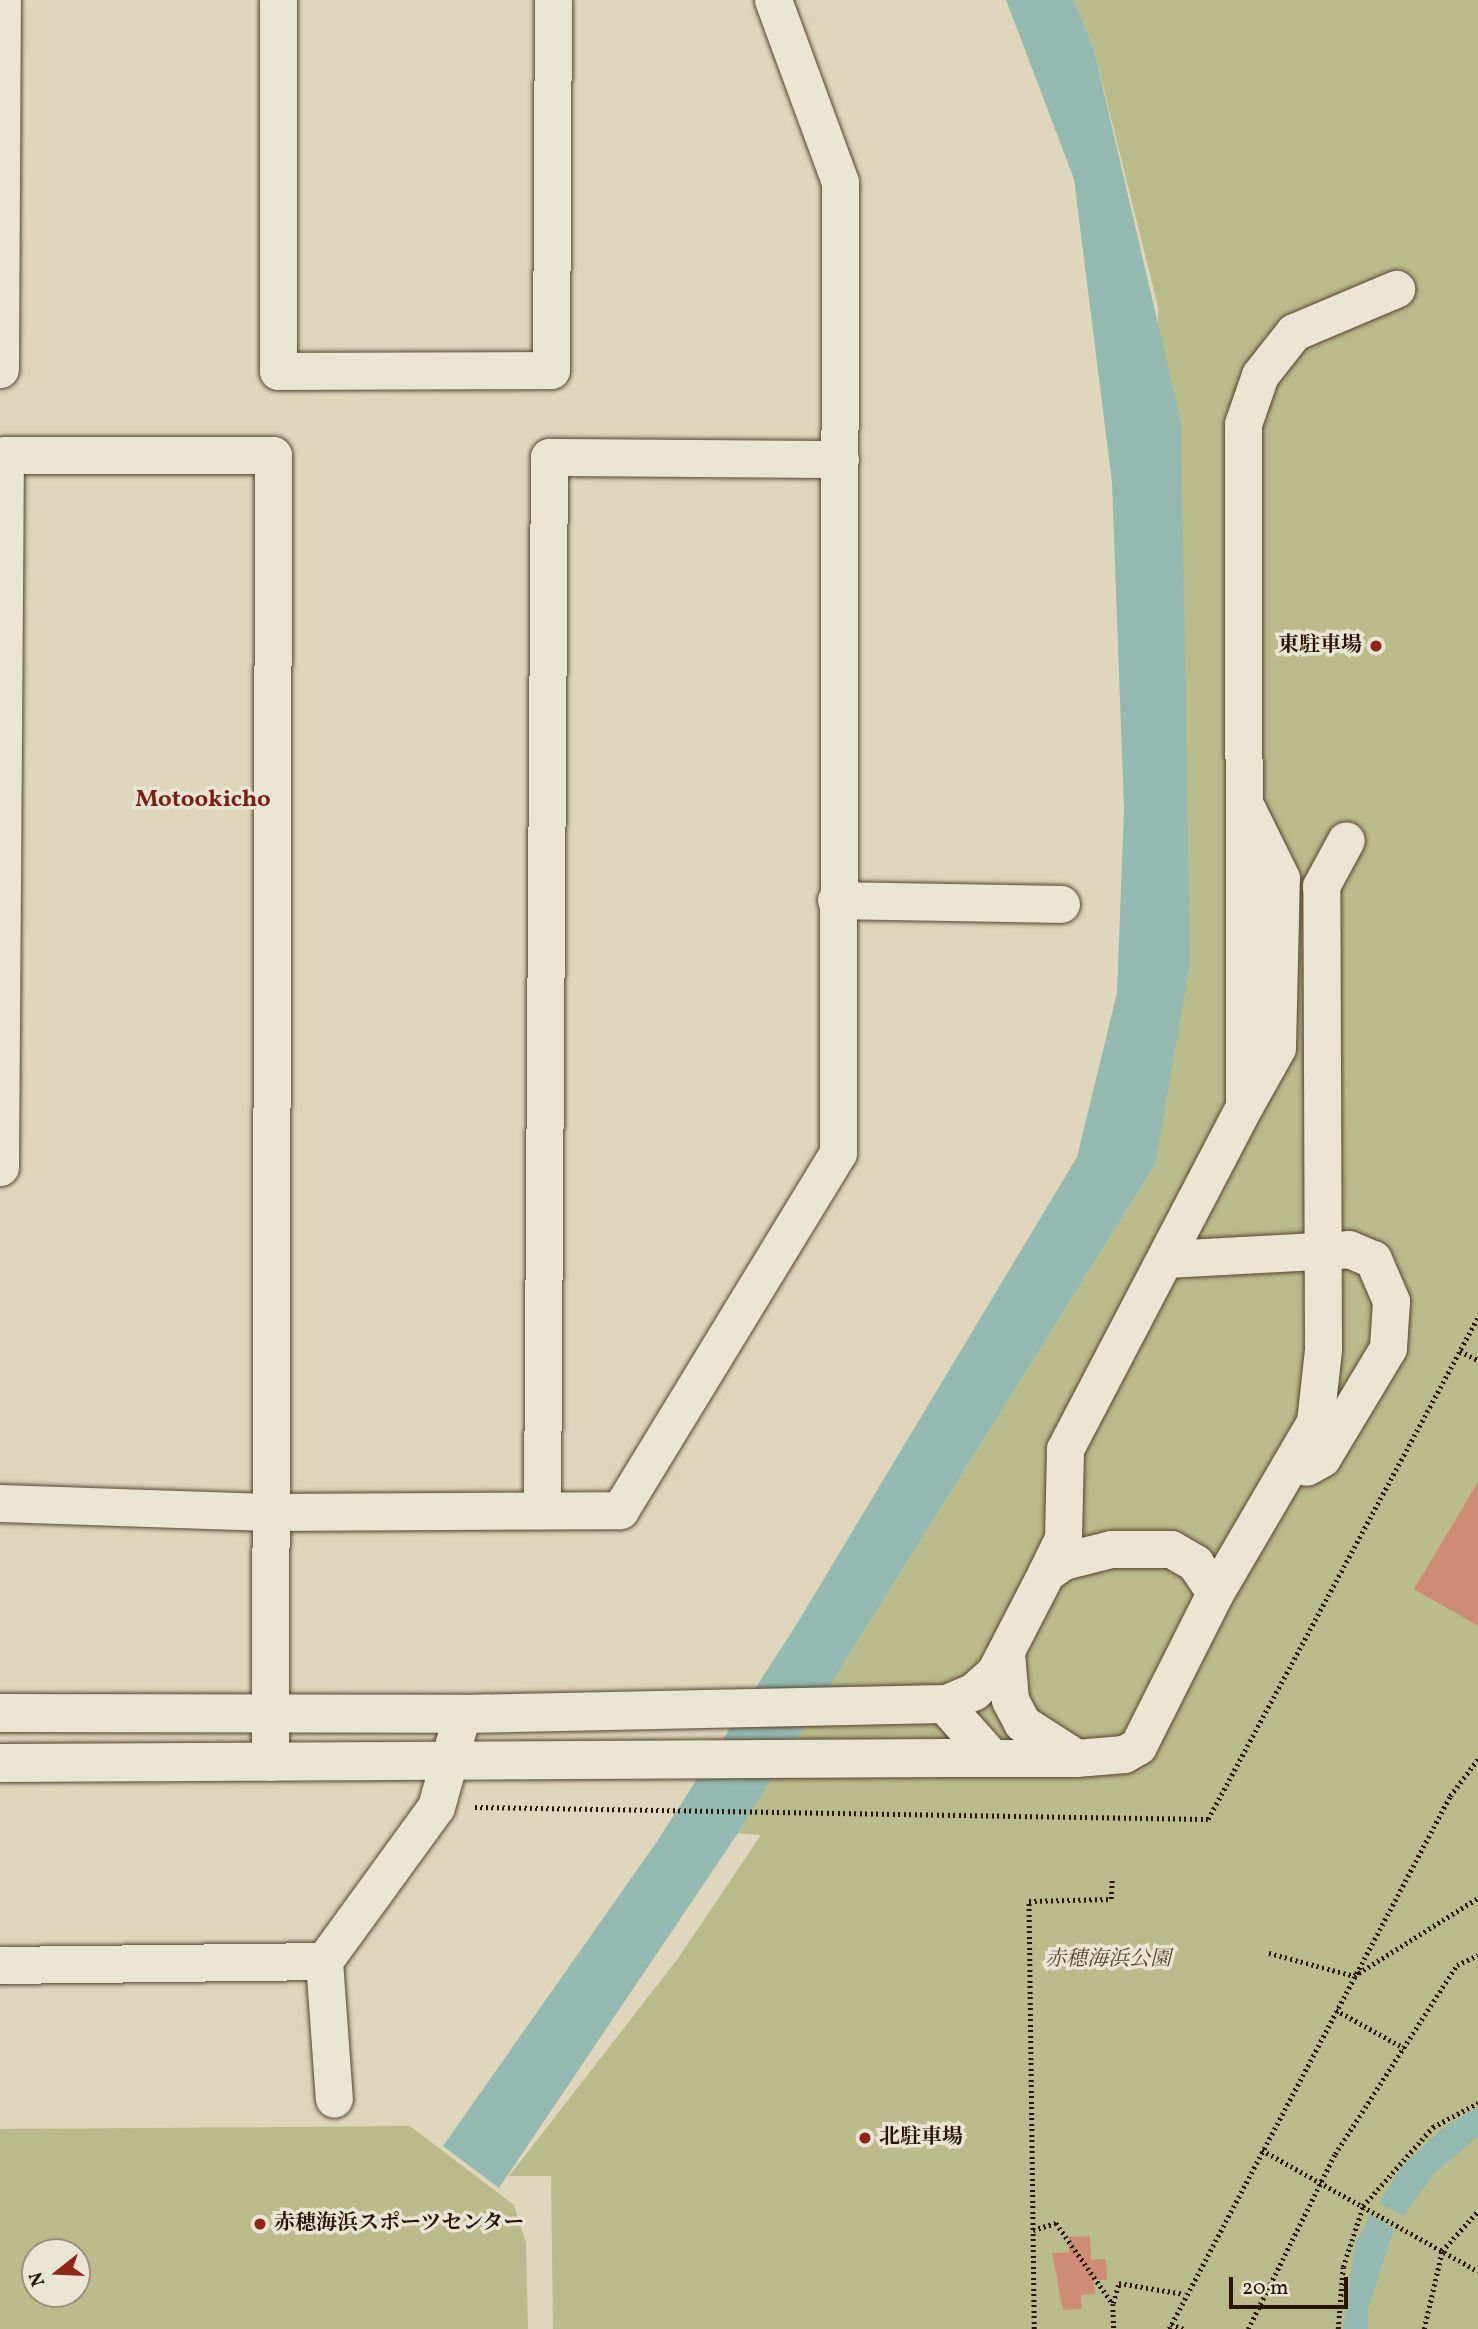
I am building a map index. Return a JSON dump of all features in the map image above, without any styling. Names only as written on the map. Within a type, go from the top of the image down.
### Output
[{"type":"street","points":[[0,369],[2,0]]},
{"type":"street","points":[[278,0],[278,371],[551,370],[553,0]]},
{"type":"street","points":[[0,1503],[268,1512],[542,1507],[620,1510],[838,1153],[836,900],[840,182],[773,0]]},
{"type":"street","points":[[0,1713],[461,1714],[715,1705],[944,1704],[974,1691],[1006,1653],[1063,1538],[1065,1449],[1097,1377],[1167,1259],[1244,1106],[1277,1048],[1281,878],[1242,798],[1243,424],[1260,375],[1294,332],[1396,289]]},
{"type":"street","points":[[0,1167],[5,455],[273,455],[268,1512],[270,1762]]},
{"type":"street","points":[[542,1507],[548,457],[840,459]]},
{"type":"street","points":[[0,1763],[1076,1758],[1124,1754],[1138,1745],[1215,1593],[1315,1422],[1323,1349],[1321,886],[1346,840]]},
{"type":"street","points":[[836,900],[1061,904]]},
{"type":"street","points":[[1167,1259],[1349,1249],[1373,1259],[1391,1301],[1388,1348],[1322,1458],[1276,1486]]},
{"type":"street","points":[[1046,1573],[1095,1551],[1171,1549],[1195,1563],[1215,1593]]},
{"type":"street","points":[[1006,1653],[1010,1700],[1022,1723],[1076,1758]]},
{"type":"street","points":[[944,1704],[992,1758]]},
{"type":"street","points":[[334,2099],[324,1961],[436,1807],[451,1763],[461,1714]]},
{"type":"street","points":[[0,1965],[324,1961]]},
{"type":"path","points":[[1460,1351],[1478,1360]]},
{"type":"path","points":[[1184,2329],[1170,2327],[1184,2294],[1450,1796],[1478,1759]]},
{"type":"path","points":[[436,1807],[766,1812]]},
{"type":"path","points":[[1034,2329],[1030,1901],[1111,1899],[1112,1879]]},
{"type":"path","points":[[1269,1953],[1354,1976],[1478,1898]]},
{"type":"path","points":[[1248,2329],[1323,2178],[1457,1965],[1478,1955]]},
{"type":"path","points":[[1336,2010],[1404,2048]]},
{"type":"path","points":[[1338,2329],[1343,2267],[1363,2206],[1433,2127],[1478,2103]]},
{"type":"path","points":[[1262,2150],[1323,2178],[1363,2206],[1478,2271]]},
{"type":"path","points":[[1424,2329],[1442,2251],[1478,2211]]},
{"type":"path","points":[[1033,2230],[1056,2223],[1113,2304]]},
{"type":"path","points":[[1114,2329],[1113,2304],[1119,2283],[1184,2294]]},
{"type":"green space","name":"赤穂海浜公園","points":[[1074,0],[1478,0],[1478,2329],[553,2329],[551,2176],[509,2176],[676,1961],[761,1835],[738,1833],[1155,1165],[1158,307],[1094,50]]},
{"type":"green space","name":"赤穂海浜スポーツセンター","points":[[410,2126],[514,2205],[526,2243],[528,2329],[0,2329],[0,2129]]},
{"type":"water","points":[[1006,0],[1074,0],[1094,50],[1181,422],[1190,963],[1155,1165],[738,1833],[499,2188],[443,2146],[656,1843],[798,1622],[1077,1157],[1117,993],[1124,809],[1112,482],[1074,179]]},
{"type":"water","points":[[1478,2107],[1478,2136],[1434,2174],[1403,2216],[1379,2203],[1399,2170],[1443,2128]]},
{"type":"water","points":[[1370,2214],[1394,2229],[1368,2309],[1368,2329],[1343,2329],[1355,2245]]},
{"type":"building","points":[[1478,1482],[1478,1626],[1414,1589]]},
{"type":"building","points":[[1090,2236],[1091,2260],[1106,2259],[1107,2280],[1094,2280],[1095,2294],[1081,2295],[1082,2309],[1063,2310],[1052,2253],[1069,2252],[1069,2237]]},
{"type":"place","name":"東駐車場","points":[[1376,646]]},
{"type":"place","name":"北駐車場","points":[[865,2138]]},
{"type":"place","name":"赤穂海浜スポーツセンター","points":[[260,2224]]},
{"type":"district","name":"Motookicho","points":[[203,801]]}]
